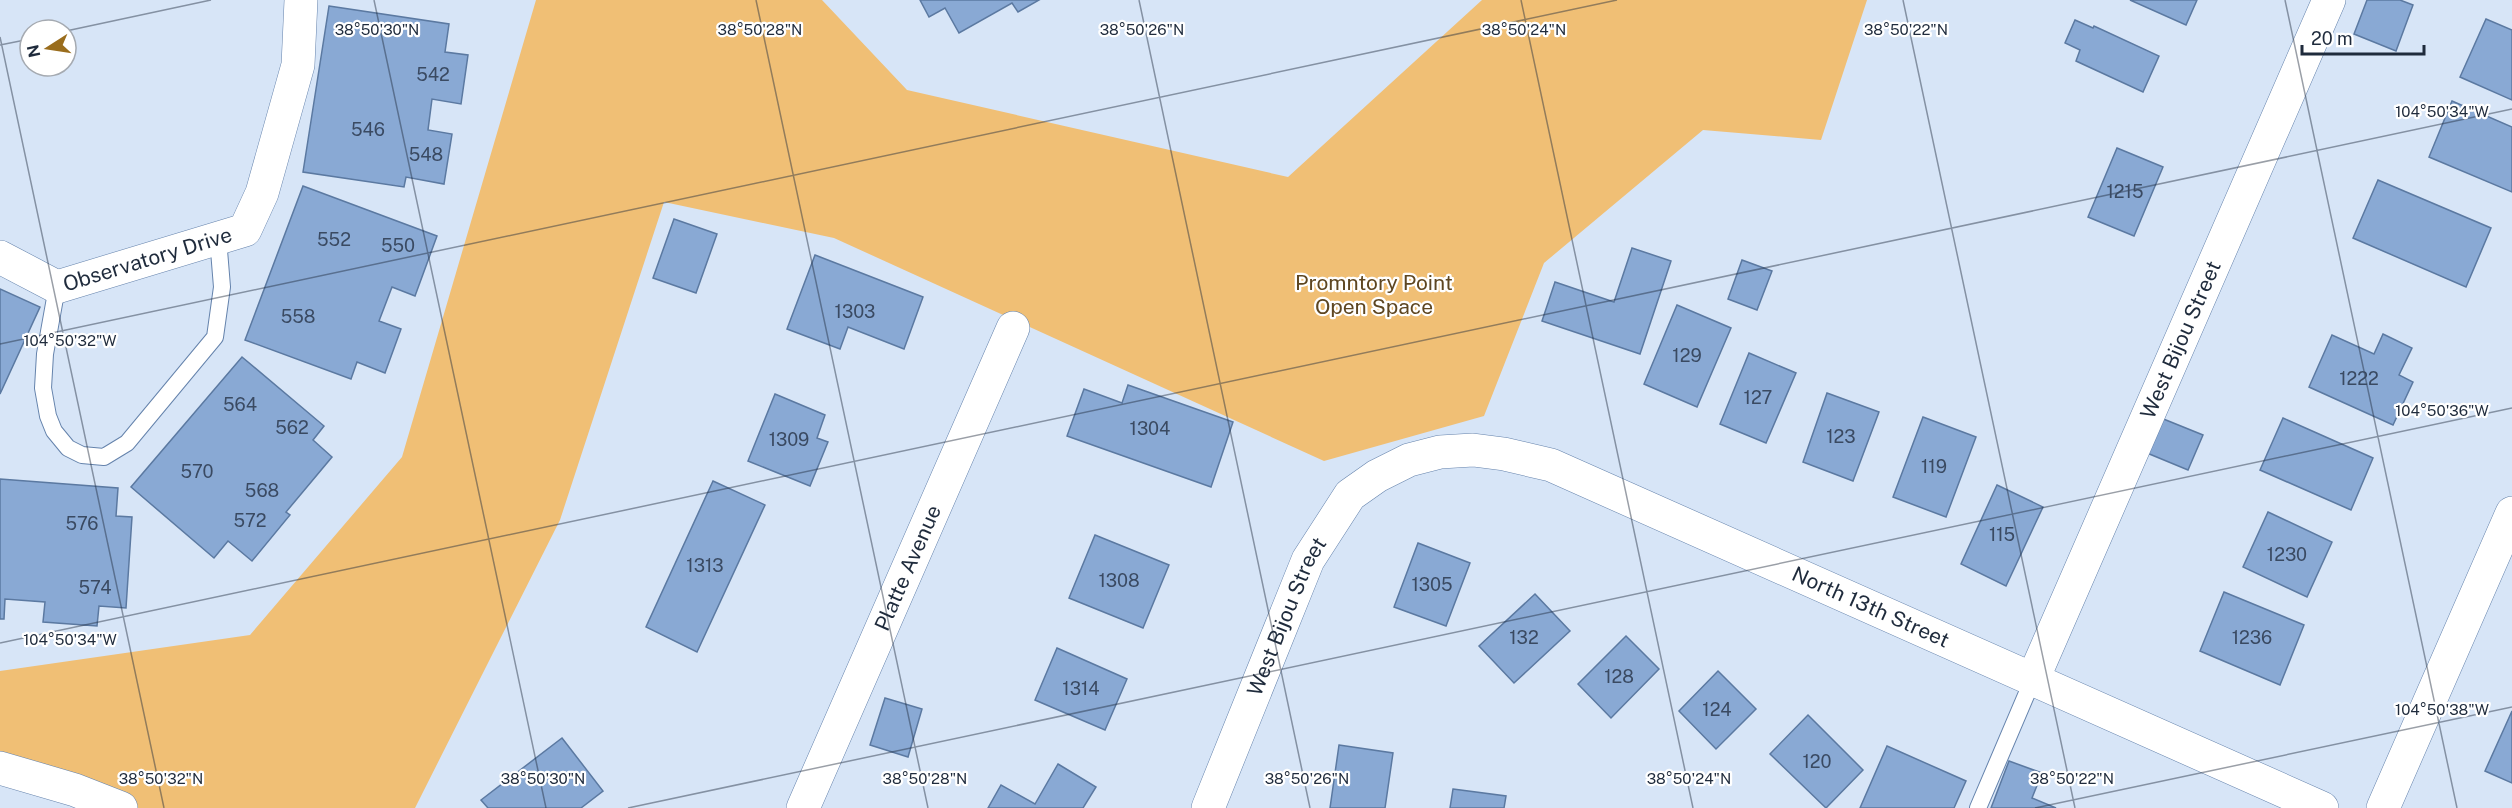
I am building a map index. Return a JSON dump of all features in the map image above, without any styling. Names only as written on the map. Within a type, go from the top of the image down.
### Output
[{"type":"street","name":"Observatory Drive","points":[[0,257],[57,287],[245,230],[262,193],[298,65],[301,0]]},
{"type":"street","name":"West Bijou Street","points":[[2033,679],[2329,0]]},
{"type":"street","name":"Platte Avenue","points":[[802,808],[1013,328]]},
{"type":"street","name":"North 13th Street","points":[[1409,460],[1440,452],[1473,450],[1504,454],[1551,465],[2322,808]]},
{"type":"street","name":"West Bijou Street","points":[[1208,808],[1308,560],[1350,495],[1377,476],[1409,460]]},
{"type":"street","points":[[2383,808],[2512,513]]},
{"type":"street","points":[[0,768],[75,790],[121,808]]},
{"type":"lane","points":[[57,287],[45,354],[43,388],[48,416],[54,431],[68,448],[82,455],[104,457],[127,443],[215,337],[222,287],[218,238]]},
{"type":"lane","points":[[1978,808],[2033,679]]},
{"type":"green space","name":"Promntory Point Open Space","points":[[536,0],[822,0],[907,90],[1288,177],[1482,0],[1867,0],[1821,140],[1703,130],[1544,263],[1484,416],[1324,461],[834,238],[664,202],[560,520],[415,808],[97,808],[0,772],[0,671],[250,635],[402,457]]},
{"type":"building","points":[[920,0],[1039,0],[1018,12],[1012,3],[959,33],[945,8],[929,17]]},
{"type":"building","points":[[2130,0],[2197,0],[2186,25]]},
{"type":"building","points":[[2367,0],[2400,0],[2413,5],[2396,51],[2354,34]]},
{"type":"building","points":[[329,6],[449,24],[445,52],[468,55],[461,104],[432,99],[428,130],[452,134],[444,184],[406,177],[404,187],[303,172]]},
{"type":"building","points":[[2486,19],[2512,30],[2512,100],[2460,77]]},
{"type":"building","points":[[2075,20],[2093,28],[2094,26],[2159,56],[2143,92],[2076,61],[2080,50],[2065,43]]},
{"type":"building","points":[[2452,101],[2512,127],[2512,192],[2429,157]]},
{"type":"building","points":[[2117,148],[2163,167],[2134,236],[2088,217]]},
{"type":"building","points":[[2378,180],[2491,228],[2466,287],[2353,238]]},
{"type":"building","points":[[303,186],[437,236],[415,296],[392,287],[379,321],[401,329],[385,373],[357,362],[351,379],[245,340]]},
{"type":"building","points":[[674,219],[717,234],[696,293],[653,278]]},
{"type":"building","points":[[1632,248],[1671,261],[1640,354],[1542,321],[1555,282],[1614,302]]},
{"type":"building","points":[[815,255],[923,297],[904,349],[848,327],[840,349],[787,329]]},
{"type":"building","points":[[1742,260],[1772,271],[1757,310],[1728,299]]},
{"type":"building","points":[[0,289],[40,307],[0,394]]},
{"type":"building","points":[[1677,305],[1731,328],[1697,407],[1644,384]]},
{"type":"building","points":[[2383,334],[2412,348],[2399,375],[2413,382],[2393,425],[2309,387],[2332,335],[2374,354]]},
{"type":"building","points":[[1749,353],[1796,373],[1766,443],[1720,424]]},
{"type":"building","points":[[242,357],[324,426],[313,440],[332,457],[286,512],[290,515],[252,561],[228,541],[214,558],[131,487]]},
{"type":"building","points":[[1128,385],[1233,422],[1211,487],[1067,436],[1084,389],[1122,403]]},
{"type":"building","points":[[1827,393],[1879,412],[1853,481],[1803,462]]},
{"type":"building","points":[[775,394],[825,415],[817,438],[828,442],[810,486],[748,461]]},
{"type":"building","points":[[1923,417],[1976,437],[1946,517],[1893,497]]},
{"type":"building","points":[[2161,418],[2203,435],[2188,470],[2147,453]]},
{"type":"building","points":[[2283,418],[2373,458],[2351,510],[2260,470]]},
{"type":"building","points":[[0,479],[118,488],[116,516],[132,517],[126,608],[99,606],[97,626],[43,622],[45,602],[5,599],[4,619],[0,619]]},
{"type":"building","points":[[713,481],[765,505],[697,652],[646,627]]},
{"type":"building","points":[[1997,485],[2043,507],[2006,586],[1961,564]]},
{"type":"building","points":[[2268,512],[2332,542],[2307,597],[2243,567]]},
{"type":"building","points":[[1095,535],[1169,565],[1143,628],[1069,598]]},
{"type":"building","points":[[1418,543],[1470,563],[1446,626],[1394,607]]},
{"type":"building","points":[[2224,592],[2304,625],[2280,685],[2200,651]]},
{"type":"building","points":[[1535,594],[1570,631],[1514,683],[1479,646]]},
{"type":"building","points":[[1626,636],[1659,669],[1611,718],[1578,684]]},
{"type":"building","points":[[1057,648],[1127,679],[1105,730],[1035,700]]},
{"type":"building","points":[[1718,671],[1756,709],[1716,749],[1679,711]]},
{"type":"building","points":[[885,698],[922,709],[908,757],[870,745]]},
{"type":"building","points":[[2512,711],[2512,783],[2485,771]]},
{"type":"building","points":[[1808,715],[1863,770],[1826,808],[1770,754]]},
{"type":"building","points":[[562,738],[603,791],[581,808],[488,808],[481,800]]},
{"type":"building","points":[[1339,745],[1393,753],[1385,808],[1330,808]]},
{"type":"building","points":[[1887,746],[1966,781],[1954,808],[1860,808]]},
{"type":"building","points":[[2009,761],[2042,773],[2032,798],[2056,808],[1991,808]]},
{"type":"building","points":[[1058,764],[1096,787],[1083,808],[988,808],[1001,785],[1035,804]]},
{"type":"building","points":[[1453,789],[1506,796],[1504,808],[1450,808]]}]
